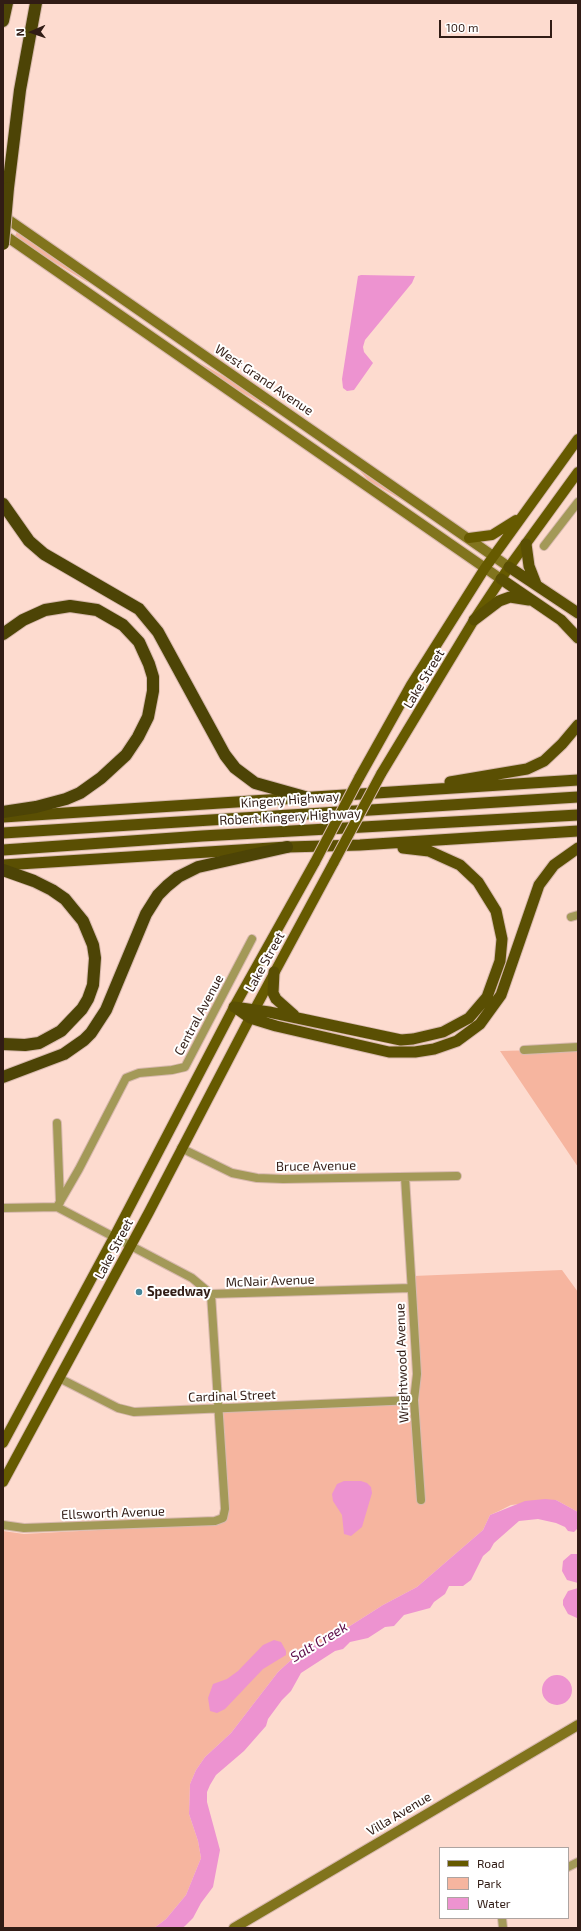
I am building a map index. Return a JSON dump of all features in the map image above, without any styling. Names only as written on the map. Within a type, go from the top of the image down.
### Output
[{"type":"highway","points":[[3,21],[7,3]]},
{"type":"highway","points":[[3,244],[20,90],[36,3]]},
{"type":"highway","points":[[3,504],[29,541],[44,554],[139,609],[158,632],[225,755],[235,768],[255,783],[305,797]]},
{"type":"highway","points":[[526,544],[529,566],[536,584]]},
{"type":"highway","points":[[509,567],[578,613]]},
{"type":"highway","points":[[501,579],[561,620],[578,638]]},
{"type":"highway","points":[[474,620],[499,601],[510,597],[531,600]]},
{"type":"highway","points":[[3,634],[23,620],[45,610],[70,606],[97,610],[123,625],[139,642],[153,677],[153,691],[148,717],[138,737],[126,755],[80,793],[66,799],[36,807],[3,812]]},
{"type":"highway","points":[[394,792],[527,768],[544,761],[562,744],[578,725]]},
{"type":"highway","points":[[3,817],[578,780]]},
{"type":"highway","name":"Kingery Highway","points":[[3,832],[578,797]]},
{"type":"highway","name":"Robert Kingery Highway","points":[[3,850],[202,836],[578,815]]},
{"type":"highway","points":[[3,865],[287,847],[360,845],[578,831]]},
{"type":"highway","points":[[252,1014],[299,1018],[385,1037],[413,1040],[443,1032],[470,1018],[487,997],[498,971],[502,939],[497,915],[485,890],[469,872],[452,860],[429,851],[412,848],[360,845]]},
{"type":"highway","points":[[3,1077],[64,1054],[84,1040],[91,1033],[106,1010],[146,914],[158,895],[178,877],[198,867],[287,847]]},
{"type":"highway","points":[[234,1007],[276,1026],[389,1052],[415,1052],[434,1049],[458,1041],[480,1024],[501,995],[539,885],[554,865],[578,848]]},
{"type":"highway","points":[[3,870],[34,881],[52,890],[65,899],[83,921],[93,945],[95,958],[95,972],[88,998],[82,1009],[61,1031],[39,1043],[25,1045],[3,1044]]},
{"type":"highway","points":[[274,972],[273,993],[276,1000],[285,1009],[299,1018]]},
{"type":"main road","name":"West Grand Avenue","points":[[3,216],[470,538],[509,567]]},
{"type":"main road","points":[[3,234],[501,579]]},
{"type":"main road","name":"Lake Street","points":[[3,1443],[114,1237],[234,1007],[411,685],[493,555],[578,439]]},
{"type":"main road","name":"Lake Street","points":[[3,1482],[131,1245],[274,972],[381,774],[474,620],[509,567],[578,472]]},
{"type":"main road","points":[[470,538],[492,535],[521,517]]},
{"type":"main road","name":"Villa Avenue","points":[[234,1928],[578,1725]]},
{"type":"street","points":[[544,546],[578,502]]},
{"type":"street","name":"Central Avenue","points":[[59,1204],[79,1169],[126,1078],[139,1073],[172,1070],[185,1067],[252,939]]},
{"type":"street","points":[[524,1050],[578,1047]]},
{"type":"street","points":[[3,1208],[59,1204],[57,1123]]},
{"type":"street","name":"Bruce Avenue","points":[[181,1148],[232,1173],[256,1178],[283,1179],[457,1176]]},
{"type":"street","name":"Wrightwood Avenue","points":[[404,1177],[410,1288],[417,1374],[414,1400],[422,1500]]},
{"type":"street","name":"McNair Avenue","points":[[59,1204],[114,1237],[192,1278],[211,1294],[410,1288]]},
{"type":"street","points":[[211,1294],[219,1408]]},
{"type":"street","name":"Cardinal Street","points":[[59,1378],[118,1408],[134,1412],[414,1400]]},
{"type":"street","name":"Ellsworth Avenue","points":[[3,1525],[24,1528],[215,1521],[223,1518],[225,1509],[219,1408]]},
{"type":"street","points":[[569,1866],[578,1862]]},
{"type":"green space","points":[[17,232],[88,280],[87,282],[47,258],[15,236]]},
{"type":"green space","points":[[195,360],[239,385],[281,415],[236,389]]},
{"type":"green space","points":[[361,469],[415,506],[414,507],[369,481],[360,471]]},
{"type":"green space","points":[[578,1049],[578,1167],[500,1051]]},
{"type":"green space","points":[[562,1270],[578,1292],[578,1512],[556,1500],[511,1505],[490,1515],[483,1530],[417,1587],[383,1605],[331,1638],[313,1646],[290,1661],[278,1672],[231,1733],[205,1757],[196,1770],[190,1784],[189,1814],[198,1841],[201,1858],[186,1895],[166,1919],[154,1928],[3,1928],[3,1531],[24,1534],[117,1529],[226,1520],[229,1512],[222,1412],[404,1404],[417,1394],[413,1276]]},
{"type":"water","points":[[358,276],[415,276],[412,283],[365,340],[363,347],[364,352],[373,363],[354,390],[347,391],[343,388],[342,379]]},
{"type":"water","points":[[344,1481],[361,1481],[367,1483],[371,1487],[372,1493],[362,1527],[351,1536],[344,1534],[342,1515],[333,1501],[332,1494],[337,1484]]},
{"type":"water","points":[[545,1499],[556,1500],[578,1512],[578,1528],[574,1532],[568,1531],[565,1527],[556,1523],[538,1519],[519,1521],[494,1543],[490,1550],[483,1556],[471,1580],[463,1586],[449,1586],[445,1594],[434,1602],[430,1608],[404,1615],[394,1626],[385,1627],[368,1638],[350,1642],[343,1649],[335,1651],[301,1673],[291,1691],[282,1700],[268,1719],[266,1726],[244,1751],[216,1775],[207,1792],[207,1802],[220,1850],[213,1887],[201,1903],[193,1918],[185,1926],[182,1928],[154,1928],[166,1919],[186,1895],[201,1858],[198,1841],[189,1814],[190,1784],[196,1770],[205,1757],[231,1733],[278,1672],[290,1661],[313,1646],[331,1638],[383,1605],[417,1587],[483,1530],[490,1515],[525,1501]]},
{"type":"water","points":[[571,1554],[578,1554],[578,1583],[567,1580],[562,1571],[563,1561]]},
{"type":"water","points":[[578,1588],[577,1618],[568,1614],[563,1605],[563,1600],[568,1591]]},
{"type":"water","points":[[274,1640],[281,1642],[286,1651],[286,1655],[263,1669],[225,1709],[217,1713],[210,1711],[208,1698],[213,1684],[227,1679],[238,1671],[263,1645]]},
{"type":"water","points":[[557,1675],[568,1679],[572,1690],[568,1701],[557,1705],[546,1701],[542,1690],[546,1679]]},
{"type":"place","name":"Speedway","points":[[139,1292]]},
{"type":"water label","name":"Salt Creek","points":[[319,1642]]}]
